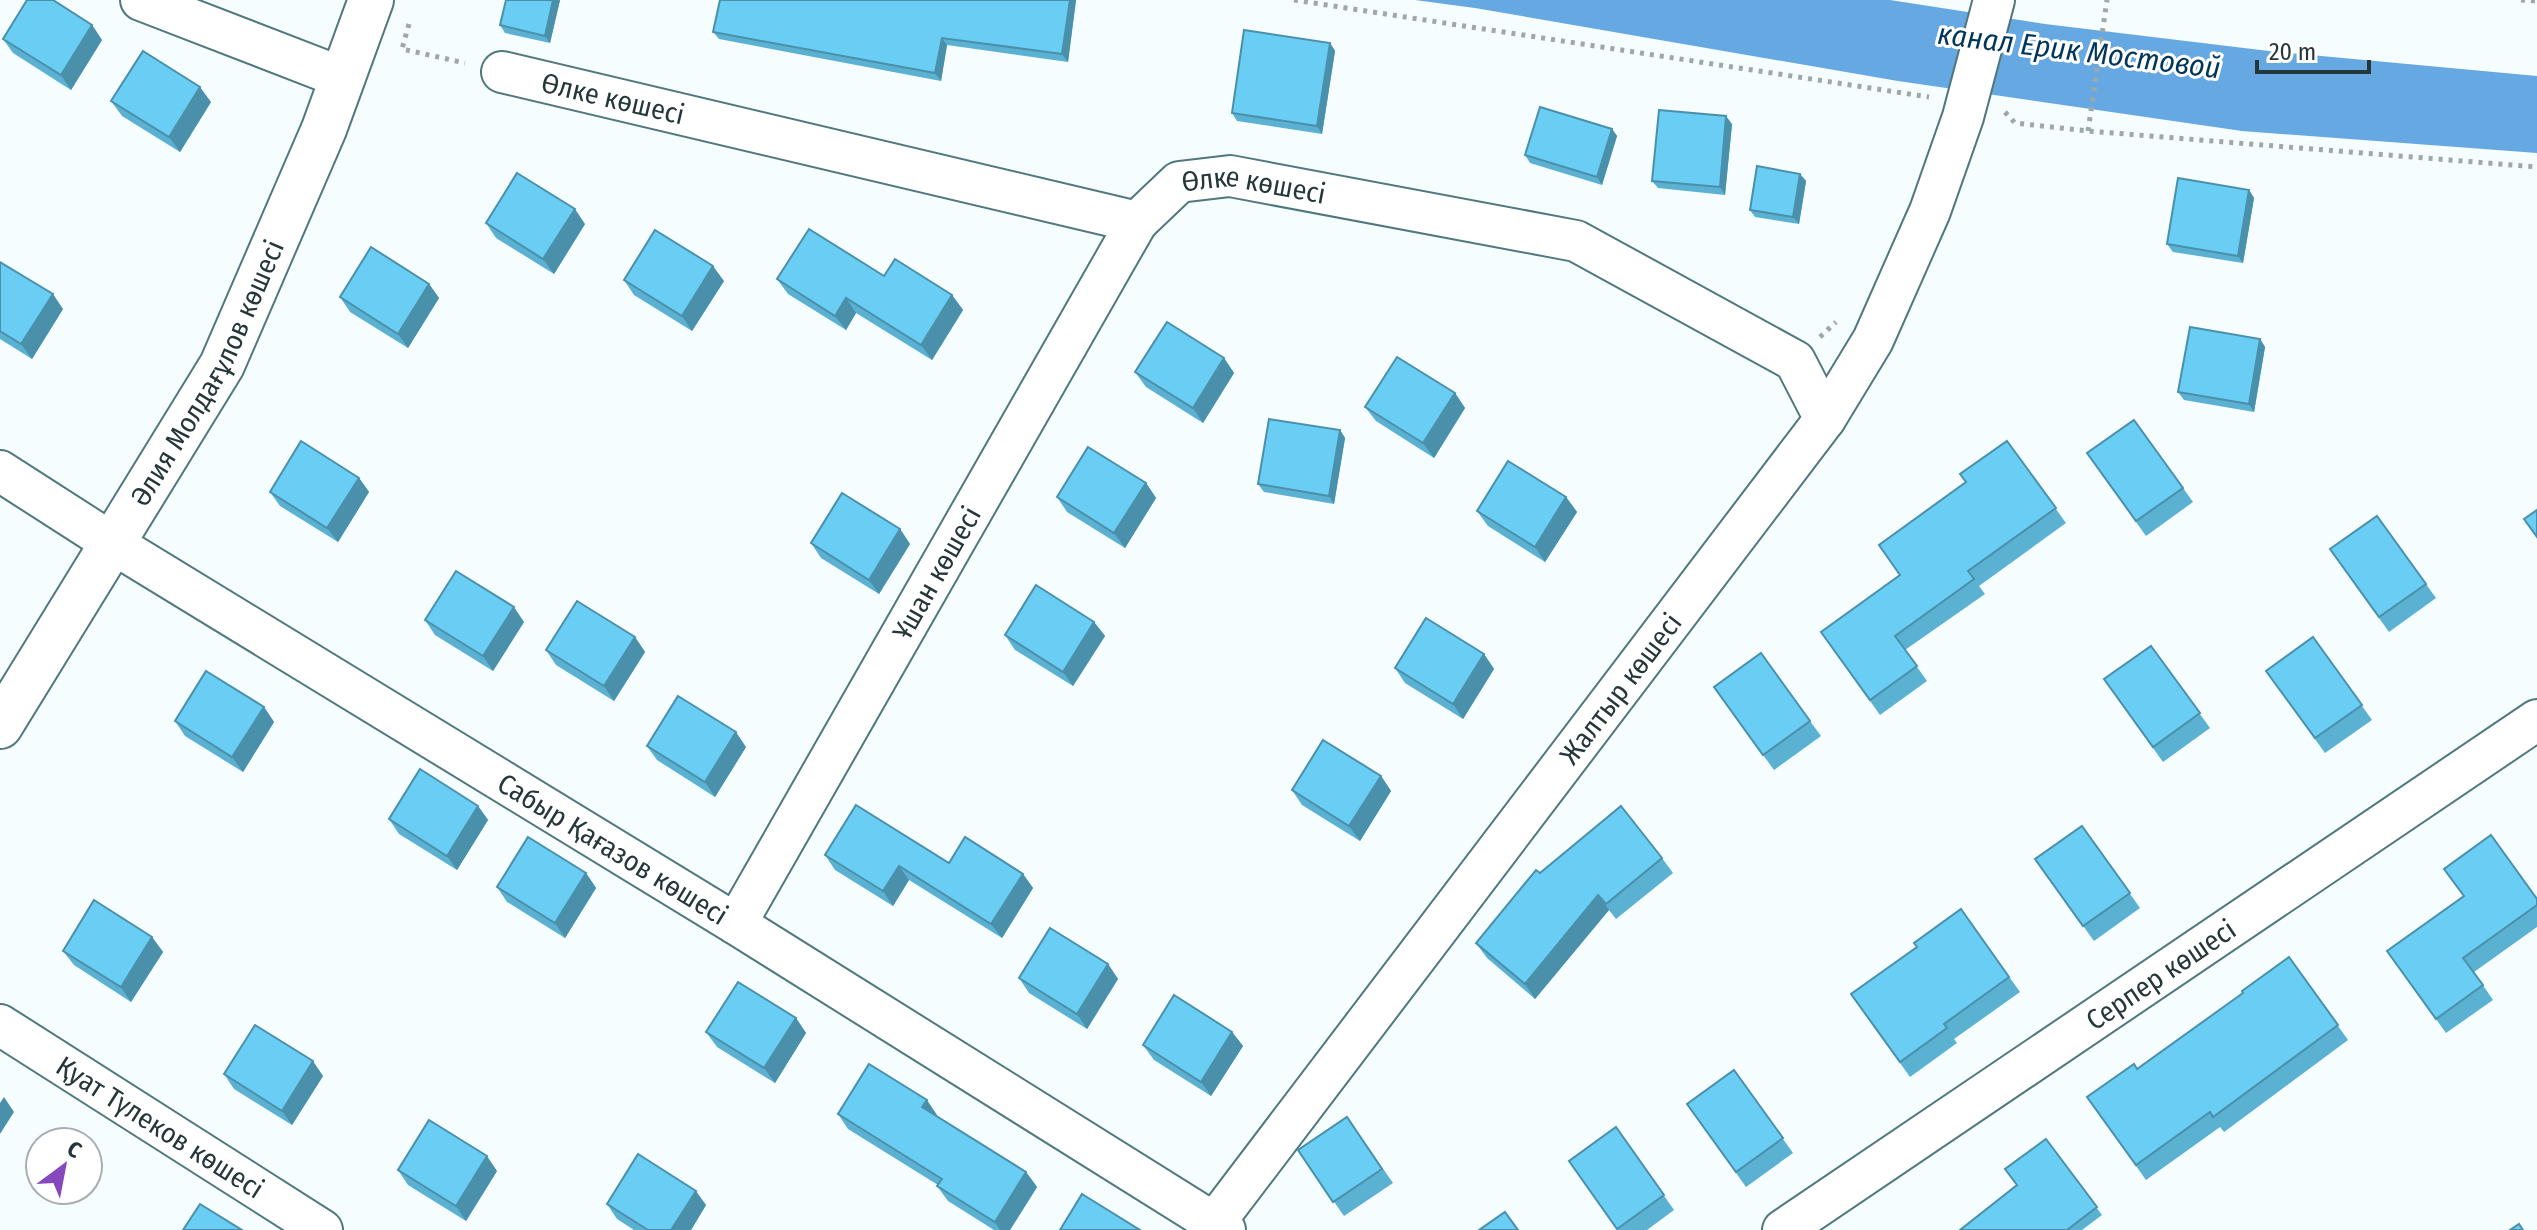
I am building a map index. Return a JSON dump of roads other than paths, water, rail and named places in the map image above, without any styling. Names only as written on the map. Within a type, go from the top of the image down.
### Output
[{"type":"main road","name":"Әлия Молдағұлов көшесі","points":[[0,726],[222,365],[324,129],[371,0]]},
{"type":"street","points":[[141,0],[343,78]]},
{"type":"street","name":"Жалтыр көшесі","points":[[1220,1226],[1825,419],[1873,340],[1930,211],[1963,117],[1994,0]]},
{"type":"street","name":"Өлке көшесі","points":[[502,72],[1137,222],[1179,182],[1230,176],[1576,241],[1795,361],[1825,419]]},
{"type":"street","name":"Ұшан көшесі","points":[[736,924],[1137,222]]},
{"type":"street","name":"Сабыр Қағазов көшесі","points":[[0,471],[1220,1226]]},
{"type":"street","name":"Серпер көшесі","points":[[1783,1230],[2537,720]]},
{"type":"street","name":"Қуат Түлеков көшесі","points":[[0,1025],[322,1230]]},
{"type":"water","name":"канал Ерик Мостовой","points":[[1415,0],[1890,0],[2045,24],[2277,52],[2537,76],[2537,153],[2242,131],[1898,81]]}]
